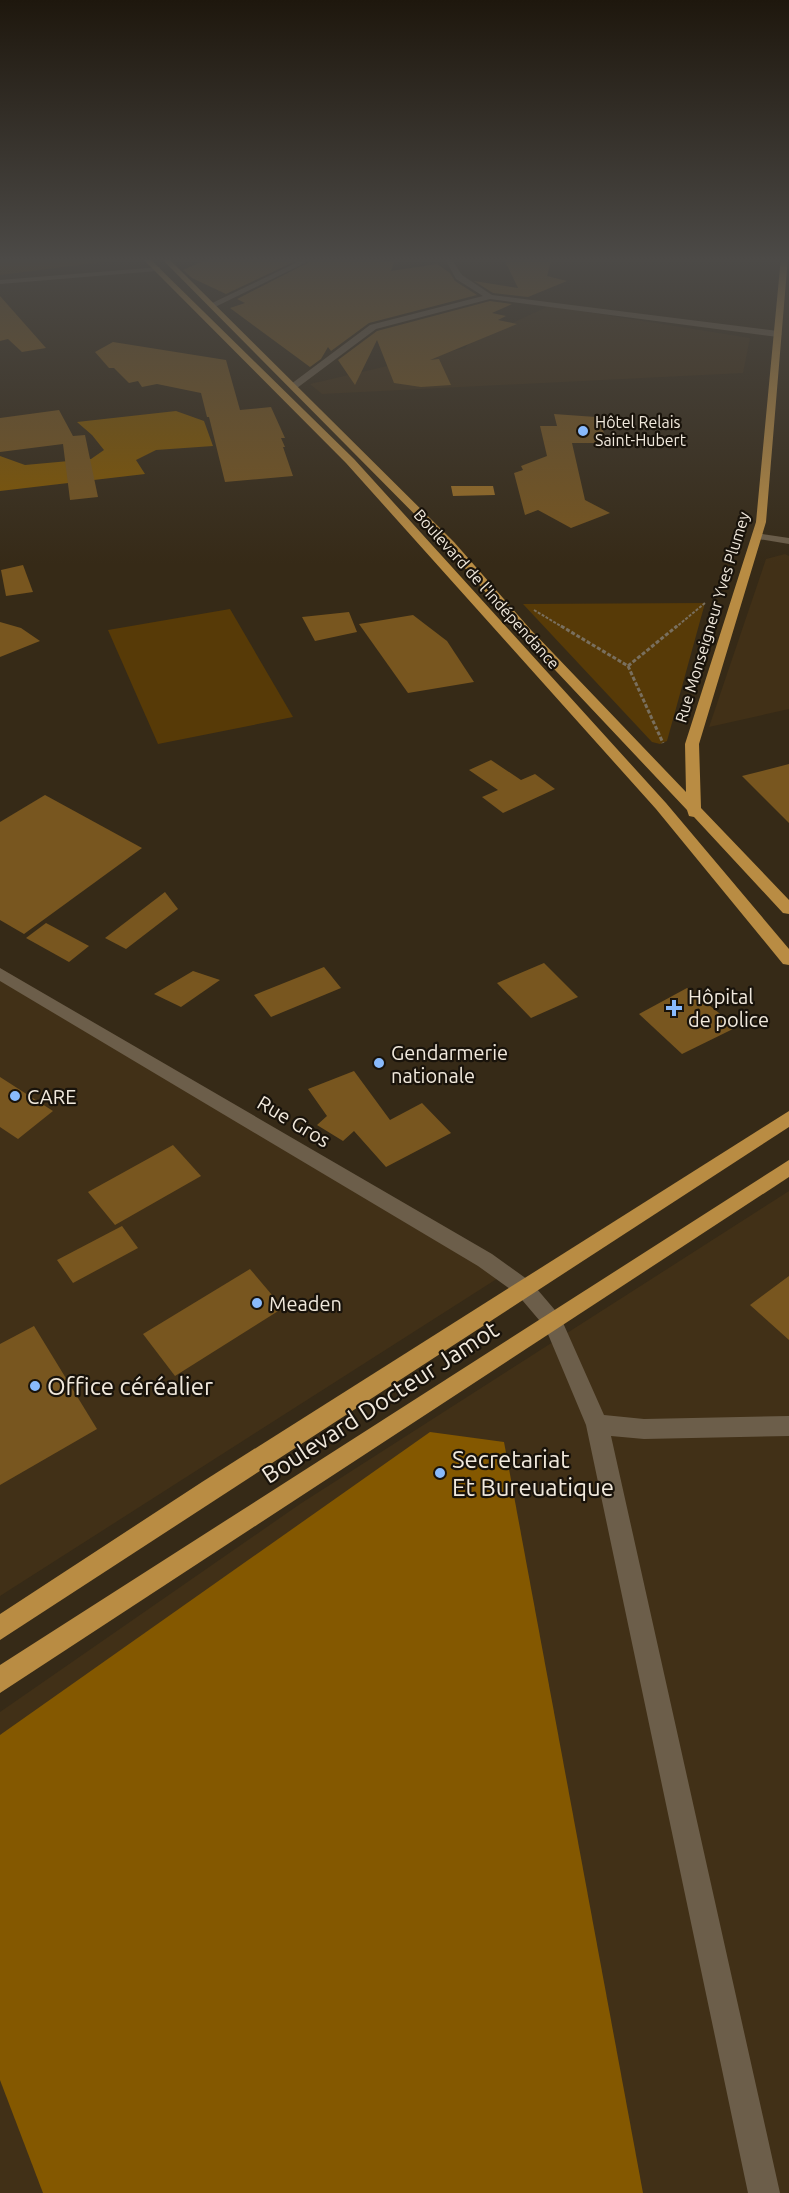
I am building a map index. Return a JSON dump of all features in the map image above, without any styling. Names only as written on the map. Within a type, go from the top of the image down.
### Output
[{"type":"main road","name":"Boulevard de l'Indépendance","points":[[248,359],[350,461],[661,806],[789,960]]},
{"type":"main road","name":"Boulevard de l'Indépendance","points":[[267,359],[450,544],[527,633],[789,909]]},
{"type":"main road","name":"Rue Monseigneur Yves Plumey","points":[[708,865],[693,807],[692,744],[761,522],[776,359]]},
{"type":"main road","name":"Boulevard Docteur Jamot","points":[[0,1628],[789,1118]]},
{"type":"main road","name":"Boulevard Docteur Jamot","points":[[0,1680],[789,1167]]},
{"type":"street","points":[[294,386],[329,359]]},
{"type":"street","points":[[756,536],[789,541]]},
{"type":"street","name":"Rue Gros","points":[[0,974],[485,1260],[524,1288],[553,1322],[597,1425],[764,2193]]},
{"type":"street","points":[[597,1425],[644,1429],[789,1426]]},
{"type":"path","points":[[628,666],[705,603]]},
{"type":"path","points":[[533,610],[628,666],[663,743]]},
{"type":"shaded area","points":[[416,359],[746,359],[743,373],[322,394],[310,384]]},
{"type":"shaded area","points":[[176,411],[204,421],[213,446],[156,450],[136,460],[145,474],[0,491],[0,456],[25,465],[91,459],[104,450],[77,422]]},
{"type":"shaded area","points":[[451,486],[493,486],[495,495],[453,496]]},
{"type":"shaded area","points":[[785,554],[789,556],[789,709],[709,727],[766,559]]},
{"type":"shaded area","points":[[705,603],[667,741],[660,744],[652,742],[523,604]]},
{"type":"shaded area","points":[[230,609],[293,717],[158,744],[108,630]]},
{"type":"shaded area","points":[[0,968],[506,1273],[0,1596]]},
{"type":"shaded area","points":[[789,1191],[789,2193],[0,2193],[0,1712],[300,1504]]},
{"type":"shaded area","points":[[430,1432],[504,1442],[643,2193],[43,2193],[0,2080],[0,1735]]},
{"type":"building","points":[[101,359],[226,360],[240,410],[271,407],[285,438],[281,438],[293,476],[225,482],[201,393],[157,384],[142,387],[138,381],[129,383],[114,368],[109,368]]},
{"type":"building","points":[[300,359],[321,359],[310,367]]},
{"type":"building","points":[[368,359],[355,385],[338,360]]},
{"type":"building","points":[[385,359],[439,359],[451,385],[421,387],[394,383]]},
{"type":"building","points":[[59,410],[73,436],[85,435],[98,497],[70,500],[63,444],[0,452],[0,418]]},
{"type":"building","points":[[554,414],[596,417],[600,420],[607,443],[572,443],[585,500],[610,513],[571,528],[538,510],[525,515],[514,473],[523,470],[521,466],[547,456],[540,426],[557,426]]},
{"type":"building","points":[[23,565],[33,592],[6,596],[1,570]]},
{"type":"building","points":[[349,612],[357,632],[315,641],[302,617]]},
{"type":"building","points":[[413,615],[447,641],[474,682],[408,693],[359,624]]},
{"type":"building","points":[[0,622],[21,628],[40,641],[0,657]]},
{"type":"building","points":[[491,760],[521,780],[535,774],[555,789],[503,813],[482,797],[498,790],[469,770]]},
{"type":"building","points":[[789,764],[789,823],[742,776]]},
{"type":"building","points":[[45,795],[142,848],[24,934],[0,920],[0,822]]},
{"type":"building","points":[[165,892],[178,909],[126,949],[105,938]]},
{"type":"building","points":[[46,923],[89,946],[69,962],[26,938]]},
{"type":"building","points":[[544,963],[578,997],[531,1018],[497,983]]},
{"type":"building","points":[[324,967],[341,988],[271,1017],[254,995]]},
{"type":"building","points":[[193,971],[220,980],[181,1007],[154,994]]},
{"type":"building","points":[[687,988],[737,1027],[682,1054],[639,1014]]},
{"type":"building","points":[[354,1071],[390,1120],[422,1103],[451,1133],[386,1167],[354,1131],[343,1141],[317,1125],[327,1116],[308,1089]]},
{"type":"building","name":"CARE","points":[[0,1077],[53,1111],[18,1139],[0,1127]]},
{"type":"building","points":[[173,1145],[201,1176],[115,1225],[88,1192]]},
{"type":"building","points":[[122,1226],[138,1248],[73,1283],[57,1260]]},
{"type":"building","points":[[250,1269],[283,1308],[175,1376],[143,1334]]},
{"type":"building","points":[[789,1276],[789,1340],[750,1305]]},
{"type":"building","name":"Office céréalier","points":[[34,1326],[97,1429],[0,1485],[0,1344]]},
{"type":"place","name":"Hôtel Relais Saint-Hubert","points":[[583,431]]},
{"type":"place","name":"Hôpital de police","points":[[674,1008]]},
{"type":"place","name":"Gendarmerie nationale","points":[[379,1063]]},
{"type":"place","name":"CARE","points":[[15,1096]]},
{"type":"place","name":"Meaden","points":[[257,1303]]},
{"type":"place","name":"Office céréalier","points":[[35,1386]]},
{"type":"place","name":"Secretariat Et Bureuatique","points":[[440,1473]]}]
